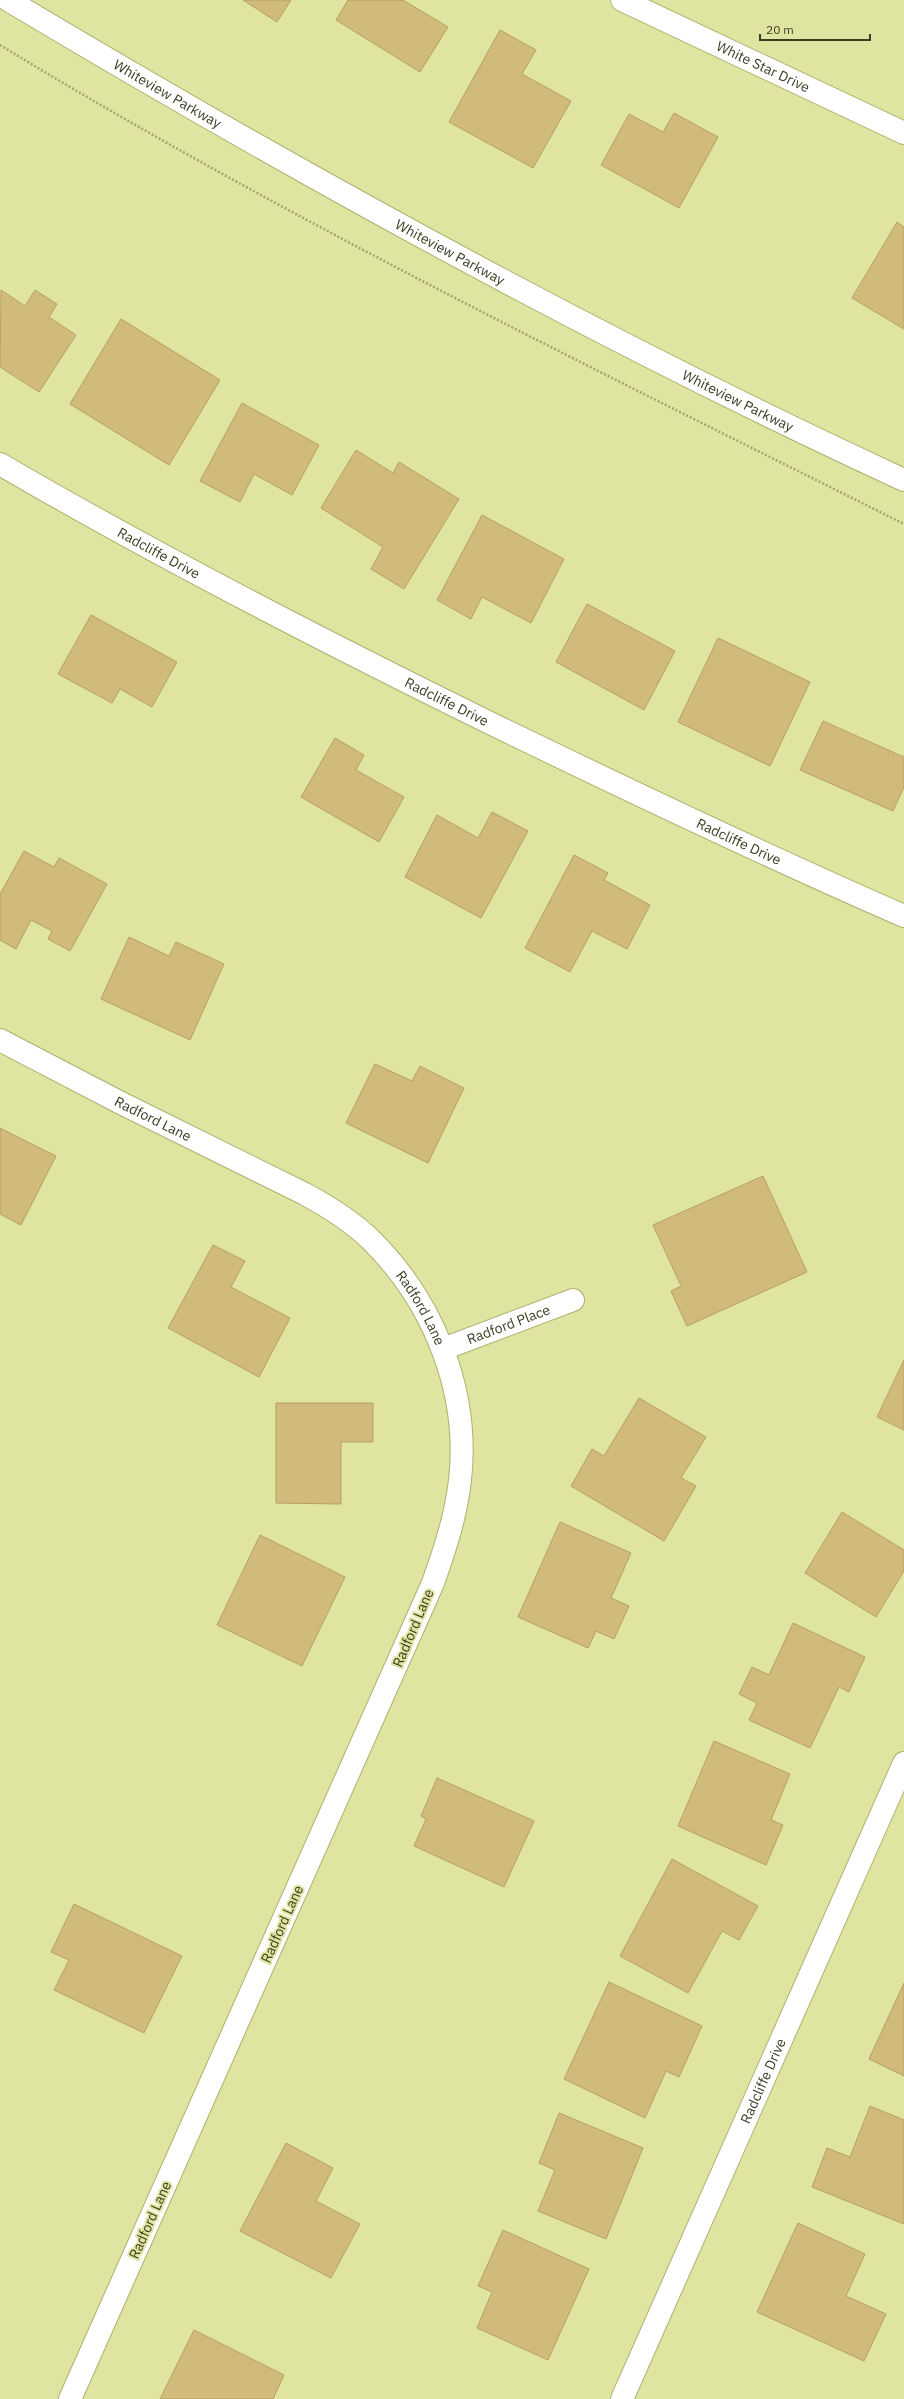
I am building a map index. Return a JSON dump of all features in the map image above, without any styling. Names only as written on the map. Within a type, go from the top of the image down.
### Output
[{"type":"street","name":"Whiteview Parkway","points":[[8,0],[191,108],[397,224],[691,378],[904,480]]},
{"type":"street","name":"White Star Drive","points":[[622,0],[904,133]]},
{"type":"street","name":"Radcliffe Drive","points":[[0,464],[228,590],[423,690],[732,840],[904,916]]},
{"type":"street","name":"Radford Lane","points":[[0,1040],[328,1207],[371,1240],[406,1280],[430,1320],[443,1349],[458,1405],[462,1454],[457,1503],[443,1556],[405,1647],[70,2399]]},
{"type":"street","name":"Radford Place","points":[[443,1349],[574,1300]]},
{"type":"street","name":"Radcliffe Drive","points":[[622,2399],[904,1763]]},
{"type":"path","points":[[0,45],[206,166],[392,266],[904,524]]},
{"type":"building","points":[[243,0],[291,0],[277,22]]},
{"type":"building","points":[[348,0],[403,0],[448,27],[420,72],[336,20]]},
{"type":"building","points":[[500,30],[536,50],[522,74],[571,101],[533,168],[449,122]]},
{"type":"building","points":[[674,113],[718,137],[679,208],[601,165],[629,114],[663,132]]},
{"type":"building","points":[[897,222],[904,227],[904,329],[852,298]]},
{"type":"building","points":[[1,290],[25,306],[35,290],[57,304],[49,317],[76,335],[39,392],[0,367]]},
{"type":"building","points":[[121,319],[220,380],[169,465],[70,404]]},
{"type":"building","points":[[242,403],[319,445],[292,495],[254,474],[240,502],[200,481]]},
{"type":"building","points":[[356,450],[393,473],[399,462],[459,499],[404,589],[371,569],[383,547],[321,508]]},
{"type":"building","points":[[482,515],[564,559],[531,623],[482,597],[471,619],[437,600]]},
{"type":"building","points":[[587,604],[675,651],[644,710],[556,662]]},
{"type":"building","points":[[91,615],[177,662],[152,707],[120,689],[112,703],[58,674]]},
{"type":"building","points":[[718,638],[810,682],[770,766],[678,722]]},
{"type":"building","points":[[823,721],[904,757],[904,787],[893,811],[800,770]]},
{"type":"building","points":[[335,738],[364,755],[356,770],[404,797],[379,842],[301,797]]},
{"type":"building","points":[[492,812],[528,831],[481,918],[405,877],[437,815],[478,838]]},
{"type":"building","points":[[24,851],[54,867],[59,858],[107,884],[70,951],[48,939],[52,931],[31,920],[16,949],[0,940],[0,894]]},
{"type":"building","points":[[574,855],[608,873],[604,880],[650,905],[627,949],[592,931],[570,972],[525,948]]},
{"type":"building","points":[[129,937],[169,956],[176,942],[224,964],[190,1040],[101,999]]},
{"type":"building","points":[[375,1064],[412,1081],[420,1066],[464,1088],[428,1163],[346,1123]]},
{"type":"building","points":[[0,1128],[56,1156],[21,1225],[0,1214]]},
{"type":"building","points":[[763,1176],[807,1272],[687,1326],[671,1291],[681,1286],[653,1225]]},
{"type":"building","points":[[213,1245],[245,1261],[231,1287],[290,1318],[259,1377],[168,1328]]},
{"type":"building","points":[[904,1360],[904,1430],[877,1417]]},
{"type":"building","points":[[639,1398],[706,1437],[681,1478],[696,1486],[664,1541],[571,1486],[592,1449],[604,1456]]},
{"type":"building","points":[[276,1403],[373,1403],[373,1442],[341,1442],[341,1504],[276,1503]]},
{"type":"building","points":[[842,1512],[904,1550],[904,1571],[876,1617],[805,1573]]},
{"type":"building","points":[[560,1522],[631,1553],[611,1598],[629,1606],[614,1639],[596,1631],[588,1648],[518,1617]]},
{"type":"building","points":[[260,1535],[345,1577],[302,1666],[217,1625]]},
{"type":"building","points":[[793,1623],[865,1657],[849,1692],[839,1687],[810,1748],[749,1720],[757,1703],[739,1694],[752,1667],[769,1675]]},
{"type":"building","points":[[714,1741],[790,1774],[771,1820],[783,1825],[766,1865],[678,1826]]},
{"type":"building","points":[[437,1778],[534,1821],[504,1887],[414,1846],[426,1819],[421,1816]]},
{"type":"building","points":[[672,1859],[758,1906],[739,1940],[722,1931],[688,1993],[620,1956]]},
{"type":"building","points":[[74,1904],[182,1956],[144,2033],[54,1990],[69,1960],[51,1952]]},
{"type":"building","points":[[609,1982],[702,2026],[679,2077],[666,2071],[645,2118],[564,2079]]},
{"type":"building","points":[[904,1983],[904,2076],[869,2059]]},
{"type":"building","points":[[870,2106],[904,2120],[904,2224],[812,2187],[827,2148],[850,2157]]},
{"type":"building","points":[[559,2113],[643,2148],[606,2239],[538,2211],[555,2170],[539,2163]]},
{"type":"building","points":[[286,2143],[333,2168],[316,2201],[360,2224],[331,2278],[240,2231]]},
{"type":"building","points":[[798,2223],[865,2254],[846,2296],[886,2314],[864,2361],[757,2312]]},
{"type":"building","points":[[503,2230],[589,2269],[548,2360],[477,2328],[492,2292],[478,2286]]},
{"type":"building","points":[[194,2330],[284,2375],[273,2399],[160,2399]]}]
